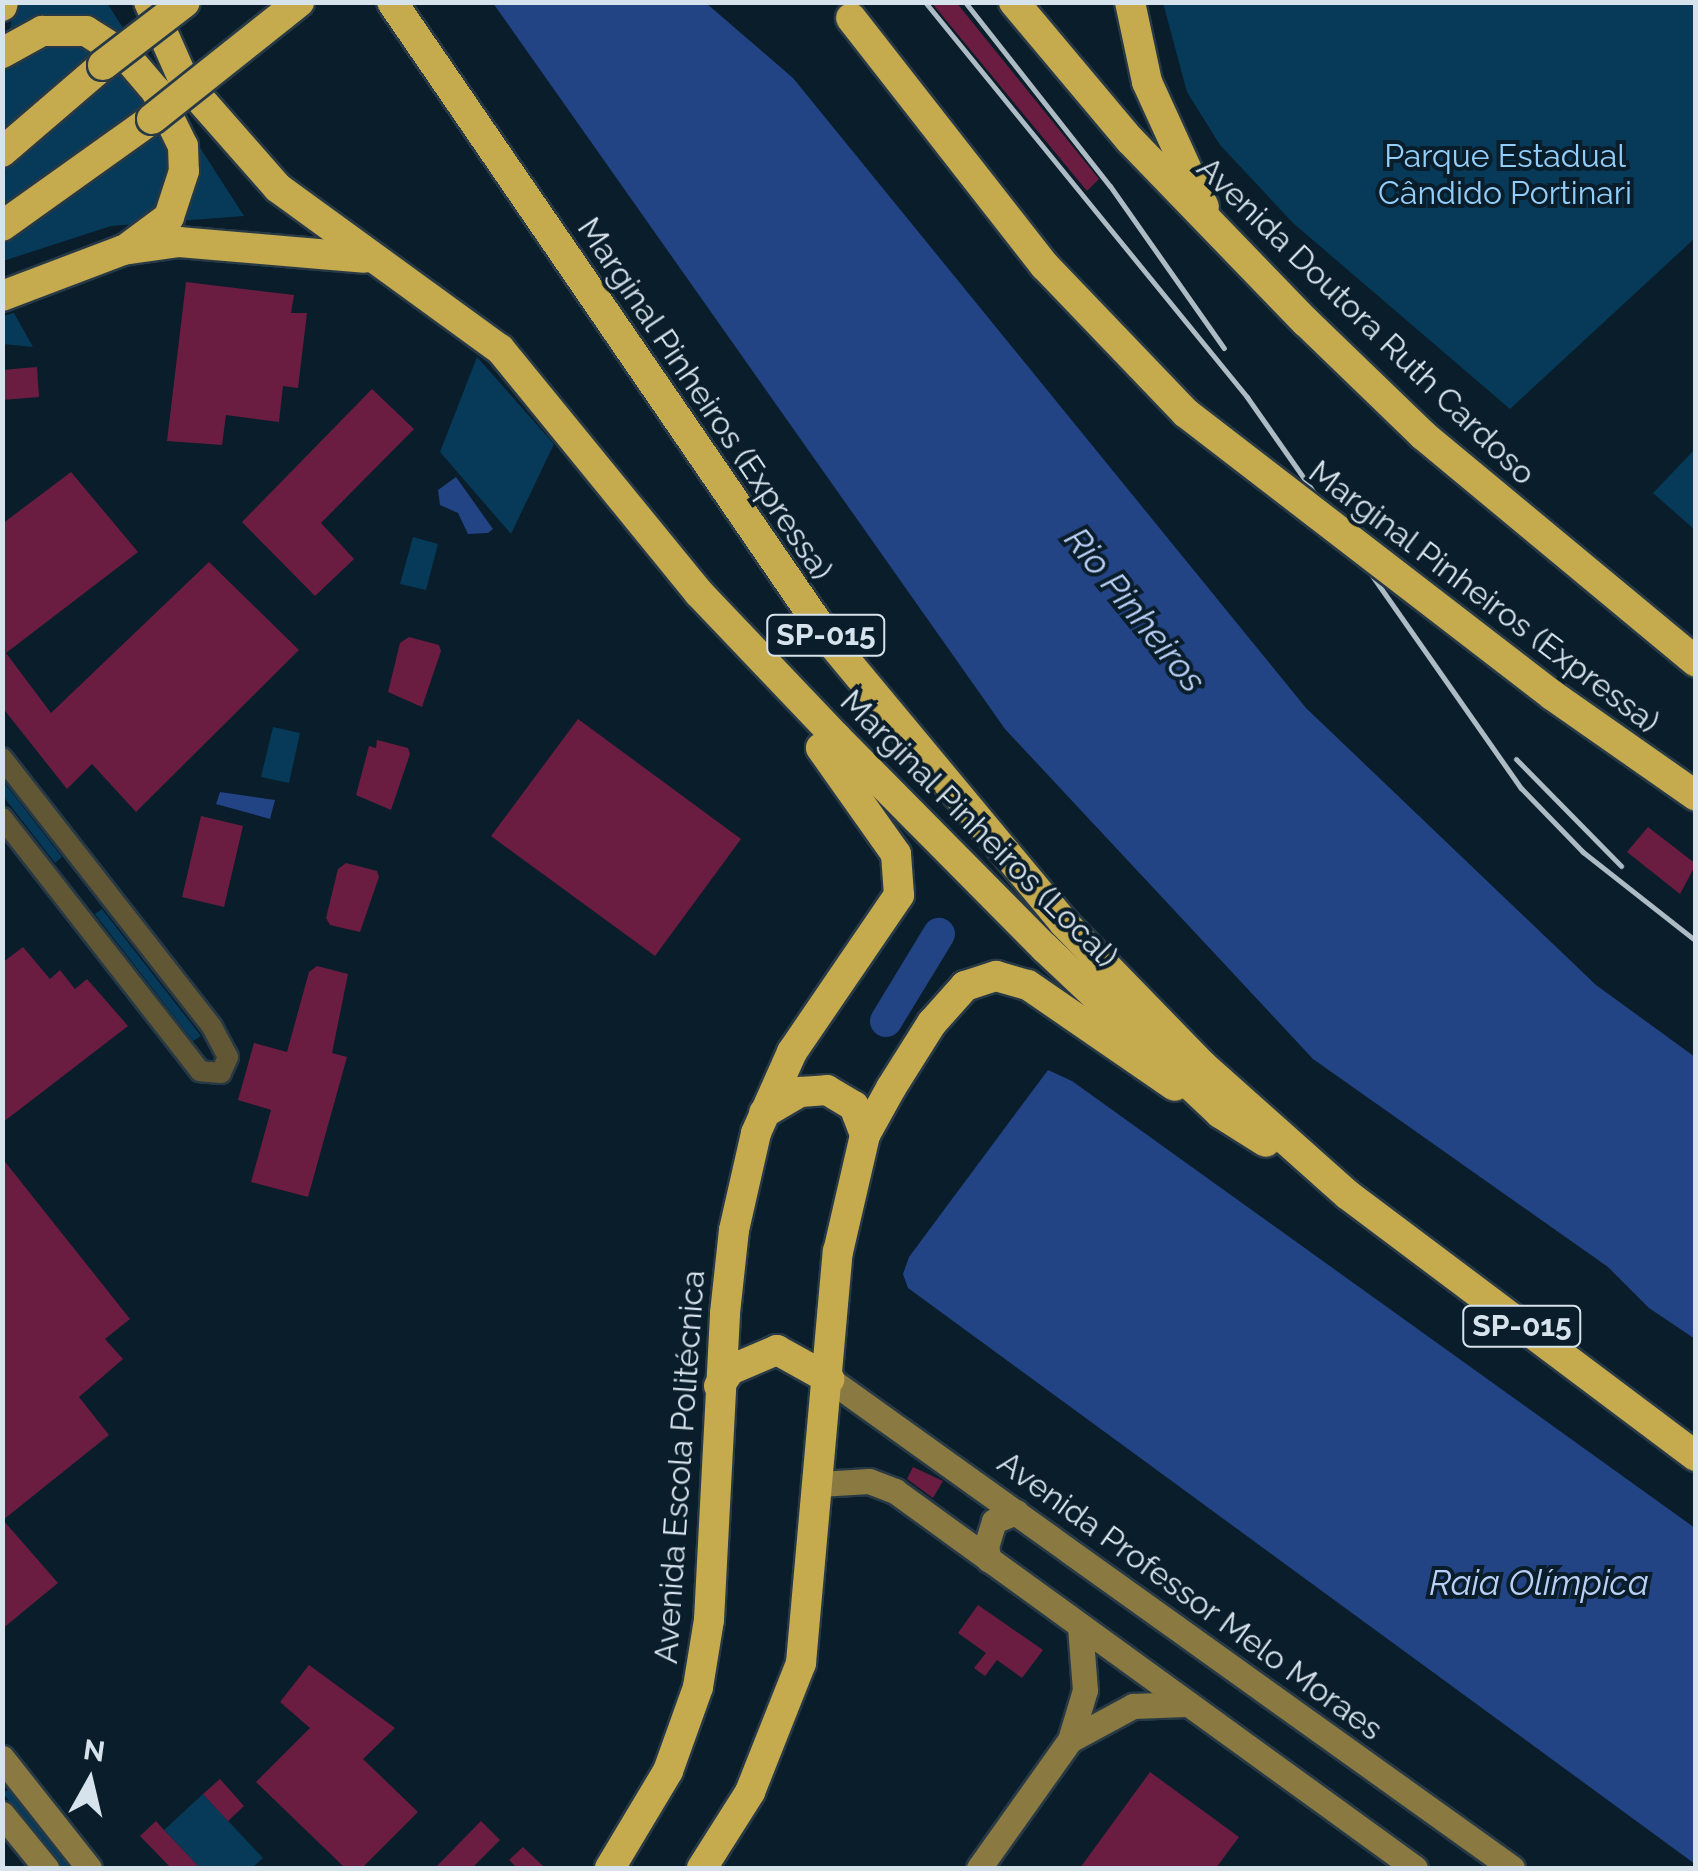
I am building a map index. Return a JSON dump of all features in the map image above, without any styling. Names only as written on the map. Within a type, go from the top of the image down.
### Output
[{"type":"highway","name":"Marginal Pinheiros (Local)","points":[[149,2],[175,65],[208,112],[278,188],[370,259],[461,315],[522,371],[699,593],[1045,948],[1220,1113],[1348,1195]]},
{"type":"highway","points":[[4,151],[74,86],[185,2]]},
{"type":"highway","points":[[2,226],[140,129],[299,2]]},
{"type":"highway","name":"Marginal Pinheiros (Expressa)","points":[[392,2],[737,511],[889,717],[1102,964],[1348,1195],[1696,1456]]},
{"type":"highway","name":"Avenida Doutora Ruth Cardoso","points":[[1014,2],[1210,224],[1424,435],[1696,662]]},
{"type":"highway","points":[[1130,2],[1147,82],[1210,224]]},
{"type":"highway","name":"Marginal Pinheiros (Expressa)","points":[[845,10],[1045,266],[1186,413],[1536,683],[1696,796]]},
{"type":"highway","points":[[2,53],[42,31],[86,31],[126,56],[156,92],[183,146],[179,198],[169,217],[123,250],[2,296]]},
{"type":"highway","points":[[123,250],[222,241],[370,259]]},
{"type":"highway","name":"Avenida Escola Politécnica","points":[[610,1868],[668,1771],[698,1687],[711,1590],[719,1386],[734,1230],[764,1114],[792,1052],[894,905],[900,868],[850,782],[728,638],[699,593]]},
{"type":"highway","points":[[702,1868],[750,1792],[801,1663],[838,1252],[866,1135],[932,1023],[966,986],[996,976],[1028,985],[1220,1113]]},
{"type":"highway","points":[[764,1114],[800,1092],[828,1090],[854,1106],[866,1135]]},
{"type":"highway","points":[[719,1386],[730,1370],[777,1350],[829,1379]]},
{"type":"street","points":[[2,758],[212,1027],[228,1057],[222,1073],[200,1071],[2,818]]},
{"type":"street","points":[[62,895],[90,871]]},
{"type":"street","name":"Avenida Professor Melo Moraes","points":[[829,1379],[1512,1868]]},
{"type":"street","points":[[819,1484],[882,1484],[1415,1868]]},
{"type":"street","points":[[990,1560],[986,1547],[994,1521],[1016,1512]]},
{"type":"street","points":[[978,1868],[1070,1740],[1085,1690],[1080,1626]]},
{"type":"street","points":[[1070,1740],[1133,1706],[1185,1704]]},
{"type":"street","points":[[2,1758],[89,1868]]},
{"type":"street","points":[[2,1814],[46,1868]]},
{"type":"green space","points":[[14,3],[107,3],[244,216],[111,226],[3,261],[3,80]]},
{"type":"green space","name":"Parque Estadual Cândido Portinari","points":[[1163,3],[1695,3],[1695,238],[1510,409],[1293,223],[1220,145],[1187,92]]},
{"type":"green space","points":[[14,313],[33,347],[3,344],[3,316]]},
{"type":"green space","points":[[477,357],[554,444],[511,534],[440,452]]},
{"type":"green space","points":[[1695,449],[1695,530],[1653,493]]},
{"type":"green space","points":[[413,537],[438,544],[426,590],[400,584]]},
{"type":"green space","points":[[273,727],[300,733],[289,783],[261,777]]},
{"type":"green space","points":[[3,781],[62,857],[55,863],[3,796]]},
{"type":"green space","points":[[102,909],[201,1036],[193,1041],[95,914]]},
{"type":"green space","points":[[10,1788],[73,1868],[62,1868],[3,1793]]},
{"type":"green space","points":[[203,1794],[263,1858],[252,1868],[200,1868],[164,1830]]},
{"type":"water","name":"Rio Pinheiros","points":[[493,3],[706,3],[793,78],[1306,708],[1596,985],[1695,1057],[1695,1339],[1649,1308],[1608,1267],[1313,1059],[1005,729]]},
{"type":"water","points":[[456,477],[493,529],[488,533],[468,534],[458,513],[440,505],[438,490]]},
{"type":"water","points":[[220,792],[275,800],[270,819],[216,804]]},
{"type":"water","name":"Raia Olímpica","points":[[1048,1070],[1072,1081],[1695,1528],[1695,1864],[908,1288],[903,1274],[909,1257]]},
{"type":"building","points":[[931,2],[956,2],[1099,179],[1087,191]]},
{"type":"building","points":[[186,282],[294,295],[291,313],[307,313],[298,388],[283,386],[279,422],[226,415],[222,445],[167,441]]},
{"type":"building","points":[[37,367],[39,397],[2,400],[2,370]]},
{"type":"building","points":[[372,389],[414,429],[321,523],[354,559],[315,596],[242,522]]},
{"type":"building","points":[[71,472],[138,552],[6,653],[51,713],[209,562],[299,650],[136,812],[92,764],[67,789],[2,707],[2,524]]},
{"type":"building","points":[[409,637],[439,645],[441,651],[422,707],[388,692],[400,643]]},
{"type":"building","points":[[578,719],[741,839],[655,956],[491,836]]},
{"type":"building","points":[[377,740],[408,748],[410,754],[391,810],[356,795],[369,746],[376,748]]},
{"type":"building","points":[[201,816],[243,826],[224,907],[182,897]]},
{"type":"building","points":[[1648,827],[1696,864],[1680,894],[1627,852]]},
{"type":"building","points":[[346,863],[377,871],[379,877],[360,932],[330,925],[326,918],[338,869]]},
{"type":"building","points":[[23,947],[50,979],[60,970],[75,989],[87,979],[128,1026],[2,1123],[2,963]]},
{"type":"building","points":[[317,966],[348,974],[332,1053],[347,1057],[308,1197],[251,1182],[271,1110],[238,1100],[254,1043],[287,1052],[309,972]]},
{"type":"building","points":[[2,1158],[130,1319],[105,1339],[123,1359],[79,1397],[109,1435],[3,1520],[58,1583],[2,1629]]},
{"type":"building","points":[[913,1467],[943,1481],[933,1498],[907,1479]]},
{"type":"building","points":[[978,1605],[1043,1650],[1022,1678],[997,1660],[985,1676],[974,1668],[986,1653],[958,1633]]},
{"type":"building","points":[[309,1665],[395,1728],[363,1759],[418,1812],[362,1868],[345,1868],[256,1782],[310,1728],[280,1702]]},
{"type":"building","points":[[1150,1772],[1239,1837],[1216,1868],[1080,1868]]},
{"type":"building","points":[[220,1779],[244,1806],[228,1821],[203,1794]]},
{"type":"building","points":[[156,1821],[200,1868],[171,1868],[140,1836]]},
{"type":"building","points":[[481,1821],[500,1840],[472,1868],[435,1868]]},
{"type":"building","points":[[523,1847],[545,1868],[517,1868],[509,1860]]},
{"type":"waterway","points":[[886,1021],[939,934]]},
{"type":"railway","points":[[925,2],[1247,397],[1521,788],[1583,852],[1696,941]]},
{"type":"railway","points":[[965,2],[1110,186],[1224,348]]},
{"type":"railway","points":[[1516,759],[1621,866]]}]
